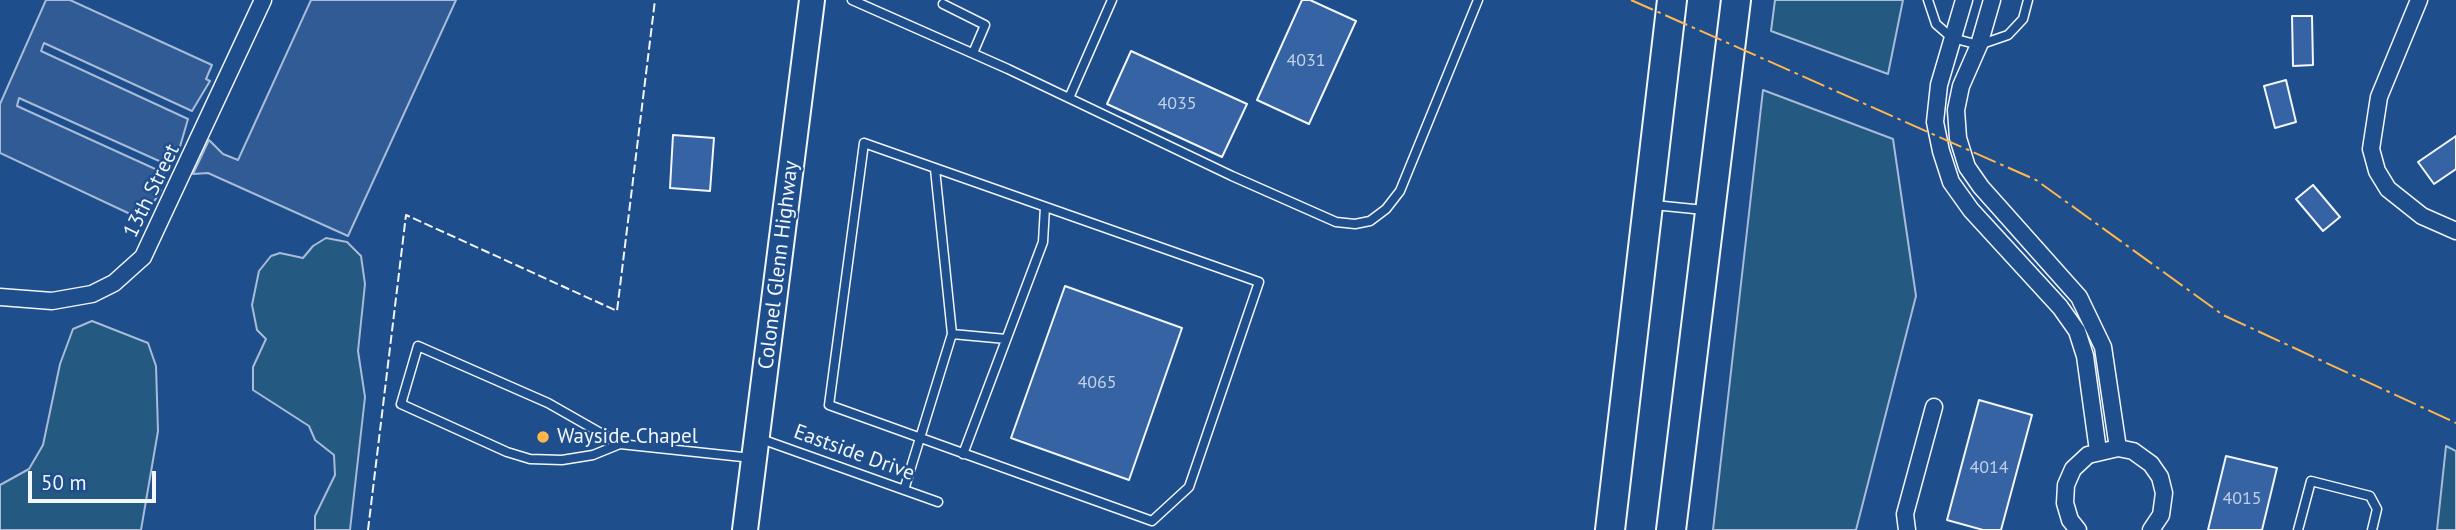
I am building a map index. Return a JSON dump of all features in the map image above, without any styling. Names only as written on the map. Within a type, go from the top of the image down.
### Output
[{"type":"highway","points":[[1611,530],[1672,0]]},
{"type":"highway","points":[[1671,530],[1736,0]]},
{"type":"main road","name":"Colonel Glenn Highway","points":[[745,530],[811,0]]},
{"type":"street","name":"13th Street","points":[[0,297],[52,301],[92,294],[114,283],[143,257],[263,0]]},
{"type":"street","points":[[1964,0],[1939,85],[1935,122],[1951,182],[1971,210],[2060,307],[2077,331],[2085,356],[2098,451]]},
{"type":"street","points":[[1992,0],[1979,45],[1961,86],[1956,110],[1958,138],[1967,167],[1980,187],[2079,297],[2103,347],[2118,448]]},
{"type":"street","points":[[2419,0],[2379,97],[2371,149],[2377,171],[2388,189],[2422,216],[2456,232]]},
{"type":"street","points":[[1907,530],[1905,514],[1934,407]]},
{"type":"street","points":[[2071,527],[2065,503],[2066,485],[2073,470],[2088,455],[2118,448],[2133,451],[2151,464],[2160,477],[2164,493],[2161,515],[2151,530]]},
{"type":"lane","points":[[852,0],[1336,222],[1370,221],[1386,209],[1399,191],[1478,0]]},
{"type":"lane","points":[[1069,99],[1112,0]]},
{"type":"lane","points":[[1928,0],[1936,24],[1952,38],[1979,45],[2008,35],[2023,19],[2028,0]]},
{"type":"lane","points":[[943,4],[985,24],[973,54]]},
{"type":"lane","points":[[863,143],[1045,207],[1259,282],[1189,487],[1152,521],[829,405],[863,143]]},
{"type":"lane","points":[[904,490],[952,334],[935,169]]},
{"type":"lane","points":[[1648,204],[1711,210]]},
{"type":"lane","points":[[963,454],[1043,242],[1045,207]]},
{"type":"lane","points":[[952,334],[1006,339]]},
{"type":"lane","points":[[418,346],[548,403],[620,444],[583,456],[530,459],[507,452],[401,404],[418,346]]},
{"type":"lane","name":"Eastside Drive","points":[[620,444],[756,448],[938,502]]},
{"type":"lane","points":[[2298,530],[2311,481],[2370,496],[2377,509],[2372,530]]},
{"type":"shaded area","points":[[46,0],[70,0],[212,65],[206,79],[210,81],[192,111],[44,43],[41,51],[188,119],[179,150],[174,150],[168,165],[19,98],[17,106],[164,173],[158,187],[161,190],[143,220],[0,153],[0,104]]},
{"type":"shaded area","points":[[311,0],[456,0],[348,236],[208,173],[193,174],[209,140],[223,154],[238,160]]},
{"type":"shaded area","points":[[1775,0],[1903,0],[1888,74],[1771,31]]},
{"type":"shaded area","points":[[1763,90],[1893,139],[1916,296],[1856,530],[1713,530]]},
{"type":"shaded area","points":[[326,238],[347,242],[361,256],[365,284],[358,351],[365,397],[350,530],[315,530],[315,516],[335,475],[334,455],[315,440],[309,426],[253,390],[253,367],[266,339],[257,330],[252,305],[259,271],[271,256],[280,253],[303,258],[313,246]]},
{"type":"shaded area","points":[[92,321],[148,343],[156,366],[158,431],[141,530],[0,530],[0,485],[29,469],[43,445],[60,364],[73,329]]},
{"type":"shaded area","points":[[2446,446],[2456,451],[2456,530],[2437,530]]},
{"type":"building","points":[[1302,0],[1310,0],[1356,21],[1309,124],[1257,100]]},
{"type":"building","points":[[2292,16],[2312,16],[2313,65],[2293,66]]},
{"type":"building","points":[[1131,51],[1247,104],[1222,157],[1107,104]]},
{"type":"building","points":[[2286,80],[2296,122],[2275,128],[2264,86]]},
{"type":"building","points":[[673,135],[714,138],[710,191],[670,188]]},
{"type":"building","points":[[2456,136],[2456,169],[2434,184],[2418,162]]},
{"type":"building","points":[[2313,185],[2340,217],[2323,231],[2296,199]]},
{"type":"building","points":[[1065,286],[1182,328],[1129,480],[1011,438]]},
{"type":"building","points":[[1979,400],[2032,415],[2001,530],[1983,530],[1947,520]]},
{"type":"building","points":[[2226,456],[2277,468],[2262,530],[2208,530]]},
{"type":"fence","points":[[368,530],[406,215],[617,311],[655,0]]},
{"type":"power","points":[[1631,0],[2036,180],[2223,315],[2456,423]]},
{"type":"place","name":"Wayside Chapel","points":[[543,437]]}]
